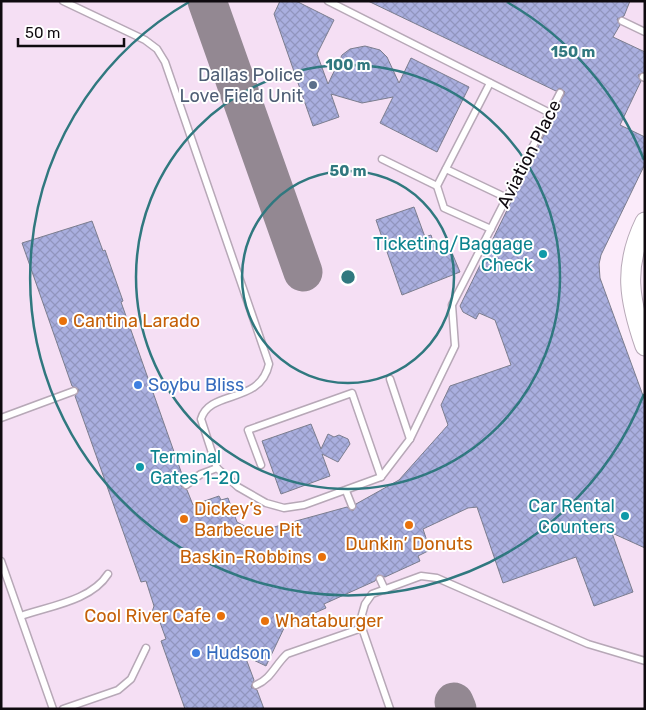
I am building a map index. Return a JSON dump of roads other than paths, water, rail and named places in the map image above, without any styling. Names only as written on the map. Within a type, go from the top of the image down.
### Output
[{"type":"main road","points":[[645,222],[634,246],[629,276],[631,301],[645,346]]},
{"type":"lane","points":[[63,1],[145,40],[157,49],[165,62],[266,350],[269,364],[266,376],[258,386],[246,393],[214,404],[203,412],[201,419],[217,468],[238,487],[266,503],[284,508],[304,505],[381,476],[352,393],[248,430],[261,465]]},
{"type":"lane","points":[[328,1],[550,113]]},
{"type":"lane","points":[[622,21],[645,32]]},
{"type":"lane","points":[[490,83],[437,186],[444,208],[491,229]]},
{"type":"lane","name":"Aviation Place","points":[[381,476],[410,438],[455,346],[452,306],[560,93]]},
{"type":"lane","points":[[382,159],[437,186]]},
{"type":"lane","points":[[446,169],[507,198]]},
{"type":"lane","points":[[390,379],[410,438]]},
{"type":"lane","points":[[1,418],[74,391]]},
{"type":"lane","points":[[186,485],[201,474],[217,468]]},
{"type":"lane","points":[[346,490],[352,506]]},
{"type":"lane","points":[[1,561],[53,709]]},
{"type":"lane","points":[[20,616],[84,594],[100,586],[108,574]]},
{"type":"lane","points":[[390,709],[362,628],[361,618],[365,604],[372,594],[421,576],[437,578],[588,644],[645,661]]},
{"type":"lane","points":[[380,579],[385,590]]},
{"type":"lane","points":[[256,685],[270,676],[278,662],[287,654],[362,628]]},
{"type":"lane","points":[[63,709],[118,690],[132,679],[146,648]]},
{"type":"place","name":"Dallas Police Love Field Unit","points":[[313,85]]},
{"type":"place","name":"Ticketing/Baggage Check","points":[[543,254]]},
{"type":"place","name":"Cantina Larado","points":[[63,321]]},
{"type":"place","name":"Soybu Bliss","points":[[138,385]]},
{"type":"place","name":"Terminal Gates 1-20","points":[[140,467]]},
{"type":"place","name":"Car Rental Counters","points":[[625,516]]},
{"type":"place","name":"Dickey’s Barbecue Pit","points":[[184,519]]},
{"type":"place","name":"Dunkin’ Donuts","points":[[409,525]]},
{"type":"place","name":"Baskin-Robbins","points":[[322,557]]},
{"type":"place","name":"Cool River Cafe","points":[[221,616]]},
{"type":"place","name":"Whataburger","points":[[265,621]]},
{"type":"place","name":"Hudson","points":[[196,653]]}]
